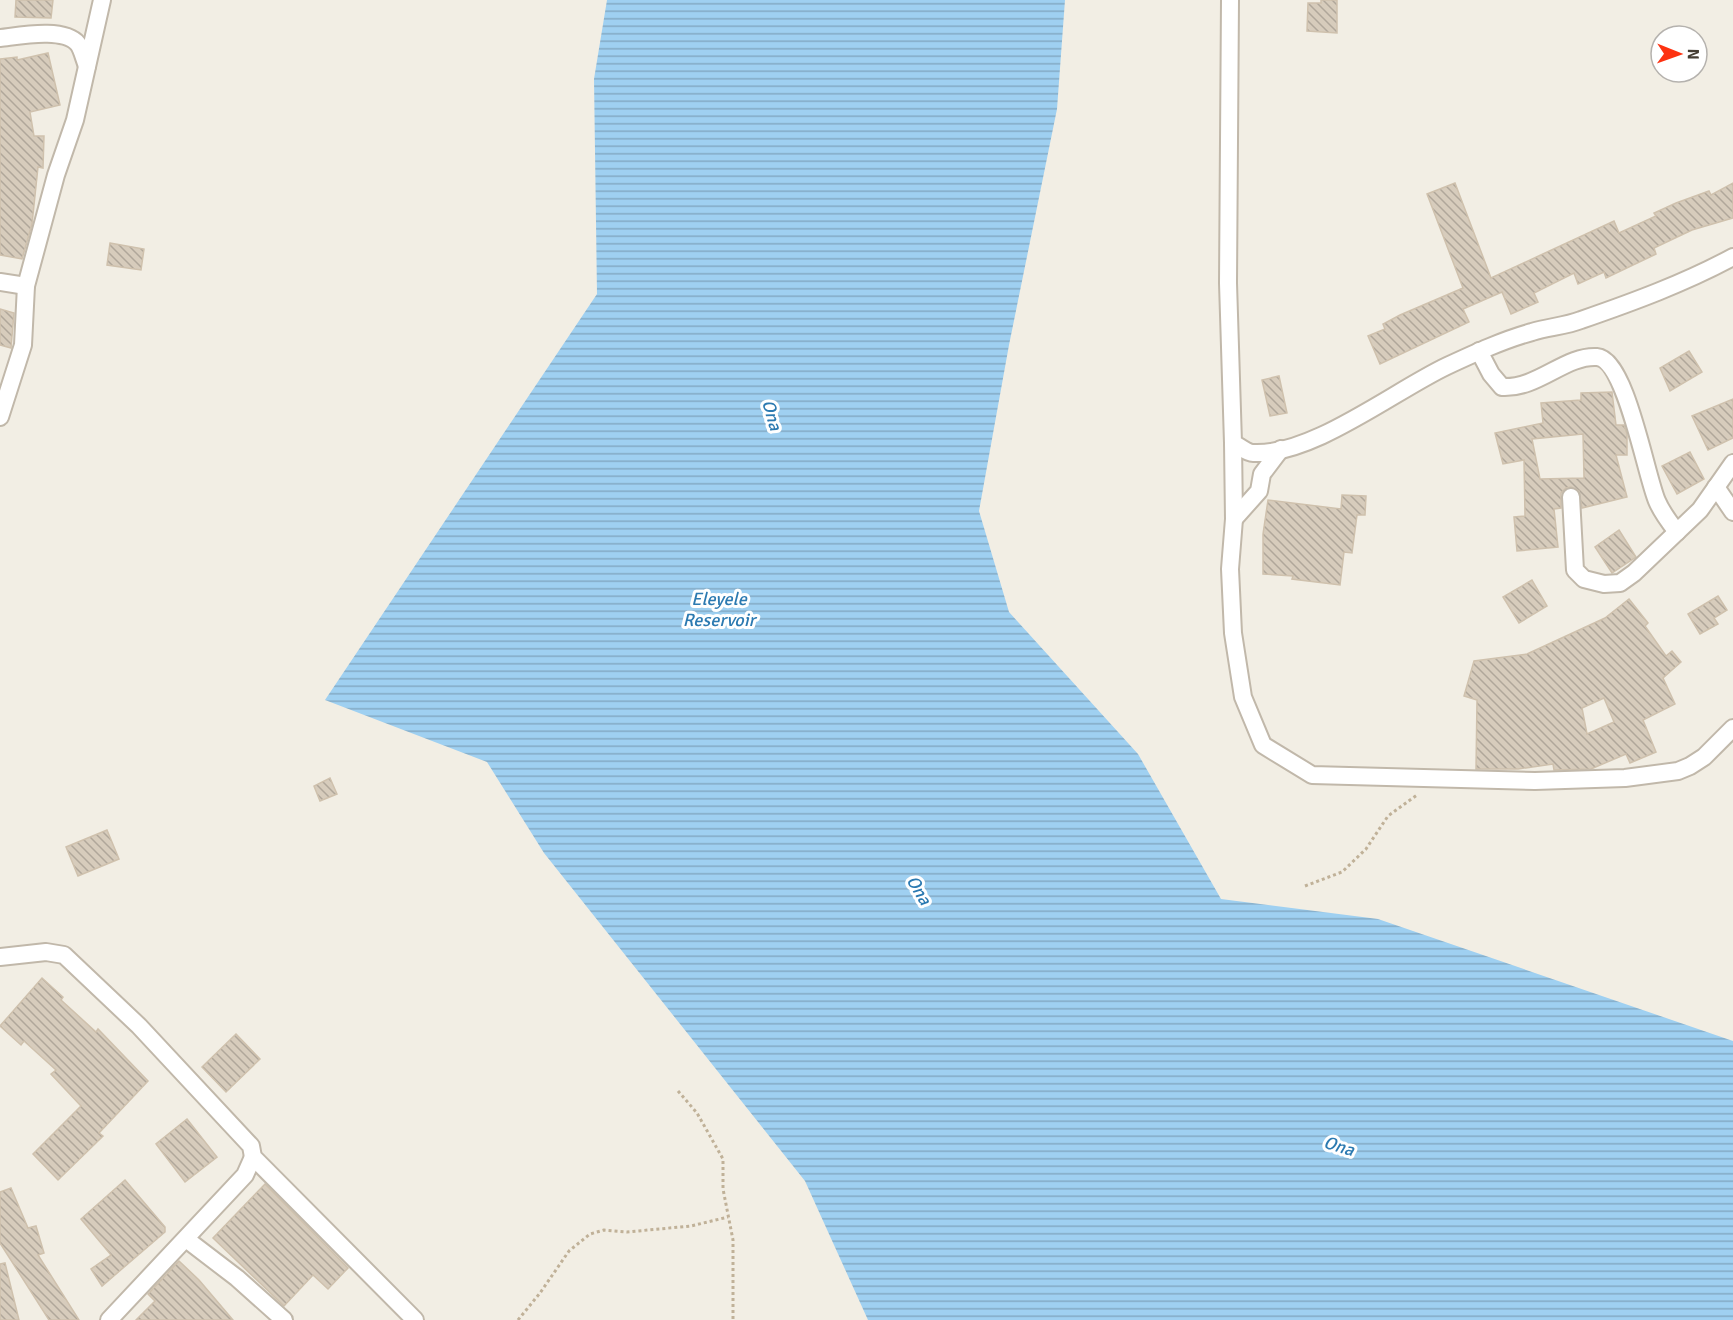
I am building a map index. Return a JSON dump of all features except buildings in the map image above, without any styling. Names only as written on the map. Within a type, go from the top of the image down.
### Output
[{"type":"street","points":[[0,417],[23,345],[26,286],[56,175],[75,120],[102,0]]},
{"type":"street","points":[[1230,0],[1228,284],[1234,519],[1230,569],[1233,633],[1243,697],[1263,745],[1312,775],[1438,780],[1591,780],[1678,771],[1704,757],[1733,728]]},
{"type":"street","points":[[0,38],[33,34],[66,36],[78,44],[87,66]]},
{"type":"street","points":[[1233,443],[1251,453],[1281,449],[1311,439],[1348,422],[1426,376],[1479,351],[1533,332],[1579,321],[1667,288],[1733,256]]},
{"type":"street","points":[[0,282],[26,286]]},
{"type":"street","points":[[1479,351],[1491,374],[1502,387],[1518,388],[1582,359],[1602,358],[1611,363],[1626,398],[1657,501],[1677,532]]},
{"type":"street","points":[[1234,519],[1259,491],[1262,474],[1281,449]]},
{"type":"street","points":[[1570,497],[1575,570],[1584,579],[1604,584],[1620,583],[1634,573],[1700,510],[1733,464]]},
{"type":"street","points":[[1716,488],[1733,512]]},
{"type":"street","points":[[0,957],[46,952],[64,955],[164,1052],[251,1146],[253,1157],[245,1175],[109,1320]]},
{"type":"street","points":[[253,1157],[415,1320]]},
{"type":"street","points":[[186,1239],[237,1278],[284,1320]]},
{"type":"path","points":[[1305,886],[1342,872],[1376,837],[1388,816],[1438,780]]},
{"type":"path","points":[[678,1091],[697,1113],[723,1159],[723,1189],[734,1240],[733,1320]]},
{"type":"path","points":[[518,1320],[569,1251],[590,1234],[604,1230],[627,1232],[692,1226],[728,1217]]},
{"type":"water","name":"Eleyele Reservoir","points":[[607,0],[1065,0],[1057,109],[1009,345],[979,511],[1009,612],[1138,754],[1221,899],[1378,919],[1733,1041],[1733,1320],[868,1320],[805,1181],[544,853],[487,762],[325,700],[597,294],[594,79]]},
{"type":"water label","name":"Ona","points":[[772,415]]},
{"type":"water label","name":"Ona","points":[[919,890]]},
{"type":"water label","name":"Ona","points":[[1339,1146]]}]
